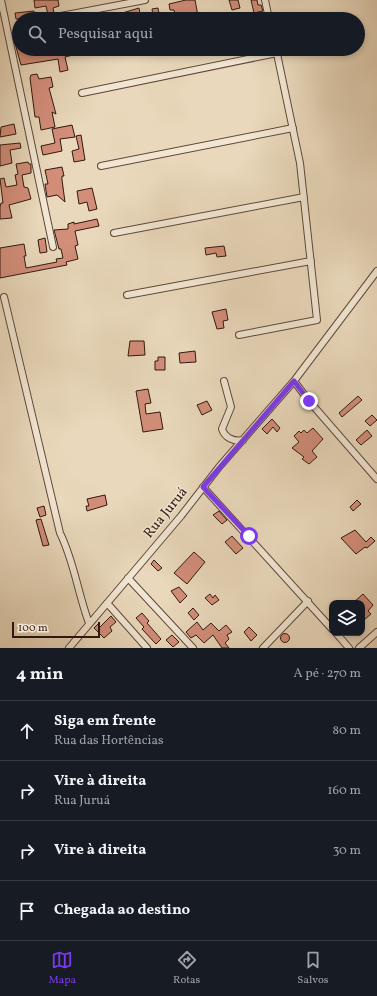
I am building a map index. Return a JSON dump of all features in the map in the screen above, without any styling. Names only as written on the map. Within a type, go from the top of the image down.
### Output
[{"type":"street","points":[[1,0],[12,52]]},
{"type":"street","points":[[82,12],[145,0]]},
{"type":"street","points":[[265,0],[268,12]]},
{"type":"street","points":[[13,56],[53,247]]},
{"type":"street","points":[[82,93],[253,56]]},
{"type":"street","points":[[239,335],[317,320],[300,163],[277,56]]},
{"type":"street","points":[[101,166],[293,128]]},
{"type":"street","points":[[114,233],[304,197]]},
{"type":"street","points":[[127,295],[311,261]]},
{"type":"street","name":"Rua Juruá","points":[[69,648],[203,487],[294,381],[377,271]]},
{"type":"street","points":[[4,297],[60,533],[68,553],[82,604],[89,623]]},
{"type":"street","points":[[224,381],[231,410],[222,429],[227,437],[234,441],[243,440]]},
{"type":"street","points":[[294,381],[309,401],[377,479]]},
{"type":"street","points":[[203,487],[329,626]]},
{"type":"street","points":[[128,578],[193,648]]},
{"type":"street","points":[[263,648],[308,601]]},
{"type":"street","points":[[107,602],[147,648]]},
{"type":"street","points":[[359,648],[377,632]]},
{"type":"street","points":[[339,636],[349,648]]},
{"type":"building","points":[[34,0],[58,0],[59,6],[53,8],[54,12],[47,12],[46,6],[35,8]]},
{"type":"building","points":[[186,0],[195,0],[197,12],[174,12],[174,10],[170,10],[169,4]]},
{"type":"building","points":[[229,0],[238,0],[240,8],[232,10]]},
{"type":"building","points":[[251,0],[257,0],[258,5],[261,5],[263,11],[254,12]]},
{"type":"building","points":[[139,8],[140,12],[126,12]]},
{"type":"building","points":[[158,8],[159,12],[152,12],[152,9]]},
{"type":"building","points":[[19,56],[69,56],[65,57],[68,70],[60,72],[58,59],[21,65]]},
{"type":"building","points":[[37,74],[39,79],[51,77],[53,87],[49,88],[56,114],[52,112],[55,127],[41,130],[39,117],[35,117],[30,78],[31,75]]},
{"type":"building","points":[[14,124],[16,134],[0,137],[1,127]]},
{"type":"building","points":[[72,125],[75,137],[60,139],[62,151],[43,155],[41,146],[55,143],[52,129]]},
{"type":"building","points":[[81,135],[85,160],[74,162],[72,151],[79,149],[76,136]]},
{"type":"building","points":[[20,143],[21,148],[10,150],[12,163],[0,166],[0,145]]},
{"type":"building","points":[[28,162],[31,164],[31,173],[22,175],[24,187],[28,188],[31,199],[9,205],[12,218],[0,219],[0,207],[1,203],[3,203],[0,179],[4,178],[6,187],[17,185],[15,175],[18,174],[16,164]]},
{"type":"building","points":[[62,167],[64,176],[62,176],[62,180],[65,202],[57,195],[47,197],[45,184],[48,184],[45,170]]},
{"type":"building","points":[[92,188],[97,209],[89,211],[87,202],[79,204],[77,191]]},
{"type":"building","points":[[97,219],[99,226],[75,231],[78,245],[75,246],[78,259],[66,262],[67,265],[0,278],[0,248],[24,244],[26,268],[57,262],[56,259],[63,258],[54,230],[68,229],[68,224],[74,222],[74,224]]},
{"type":"building","points":[[45,238],[47,252],[40,253],[38,240]]},
{"type":"building","points":[[224,246],[226,256],[217,257],[216,253],[206,255],[205,248]]},
{"type":"building","points":[[226,309],[228,320],[223,321],[224,328],[217,329],[212,312]]},
{"type":"building","points":[[130,341],[144,341],[145,355],[128,356]]},
{"type":"building","points":[[195,351],[196,362],[180,363],[179,353]]},
{"type":"building","points":[[158,357],[165,357],[165,370],[155,370],[155,361],[158,361]]},
{"type":"building","points":[[148,389],[151,403],[145,404],[146,414],[160,412],[163,429],[143,432],[136,391]]},
{"type":"building","points":[[358,396],[362,400],[342,417],[339,413]]},
{"type":"building","points":[[207,401],[212,410],[202,415],[197,405]]},
{"type":"building","points":[[372,415],[377,420],[370,426],[365,421]]},
{"type":"building","points":[[272,419],[280,428],[277,432],[273,427],[267,434],[262,429]]},
{"type":"building","points":[[313,428],[323,439],[312,451],[317,457],[309,464],[302,459],[304,457],[292,448],[299,442],[294,436],[299,431],[301,433],[304,430],[307,433]]},
{"type":"building","points":[[367,430],[372,436],[361,445],[356,440]]},
{"type":"building","points":[[105,495],[107,505],[87,511],[86,506],[89,506],[87,499]]},
{"type":"building","points":[[357,500],[361,504],[353,511],[350,507]]},
{"type":"building","points":[[44,506],[46,515],[40,517],[37,508]]},
{"type":"building","points":[[219,511],[227,520],[222,524],[213,515]]},
{"type":"building","points":[[41,519],[49,545],[43,546],[36,520]]},
{"type":"building","points":[[355,530],[366,542],[371,537],[375,541],[367,548],[365,547],[356,554],[341,538]]},
{"type":"building","points":[[232,536],[243,548],[236,554],[225,542]]},
{"type":"building","points":[[194,552],[205,562],[187,584],[174,573]]},
{"type":"building","points":[[154,560],[162,568],[158,571],[151,564]]},
{"type":"building","points":[[179,587],[187,596],[180,603],[171,591]]},
{"type":"building","points":[[210,594],[213,598],[215,595],[219,600],[212,605],[205,598]]},
{"type":"building","points":[[363,594],[373,605],[368,611],[371,614],[365,619],[365,600],[356,600]]},
{"type":"building","points":[[193,608],[199,615],[194,620],[188,613]]},
{"type":"building","points":[[142,613],[149,621],[147,623],[161,639],[156,644],[142,629],[144,627],[136,618]]},
{"type":"building","points":[[111,616],[116,622],[110,627],[112,631],[104,638],[94,628],[98,624],[100,627]]},
{"type":"building","points":[[197,622],[203,630],[211,623],[219,631],[226,625],[232,632],[227,635],[229,639],[225,643],[229,648],[222,648],[213,635],[204,643],[196,635],[191,638],[186,632]]},
{"type":"building","points":[[249,627],[257,635],[251,641],[244,632]]},
{"type":"building","points":[[283,634],[287,634],[289,638],[287,642],[283,642],[281,640],[281,636]]},
{"type":"building","points":[[172,635],[179,642],[173,647],[166,640]]},
{"type":"route","points":[[249,536],[203,487],[294,381],[309,401]]}]
